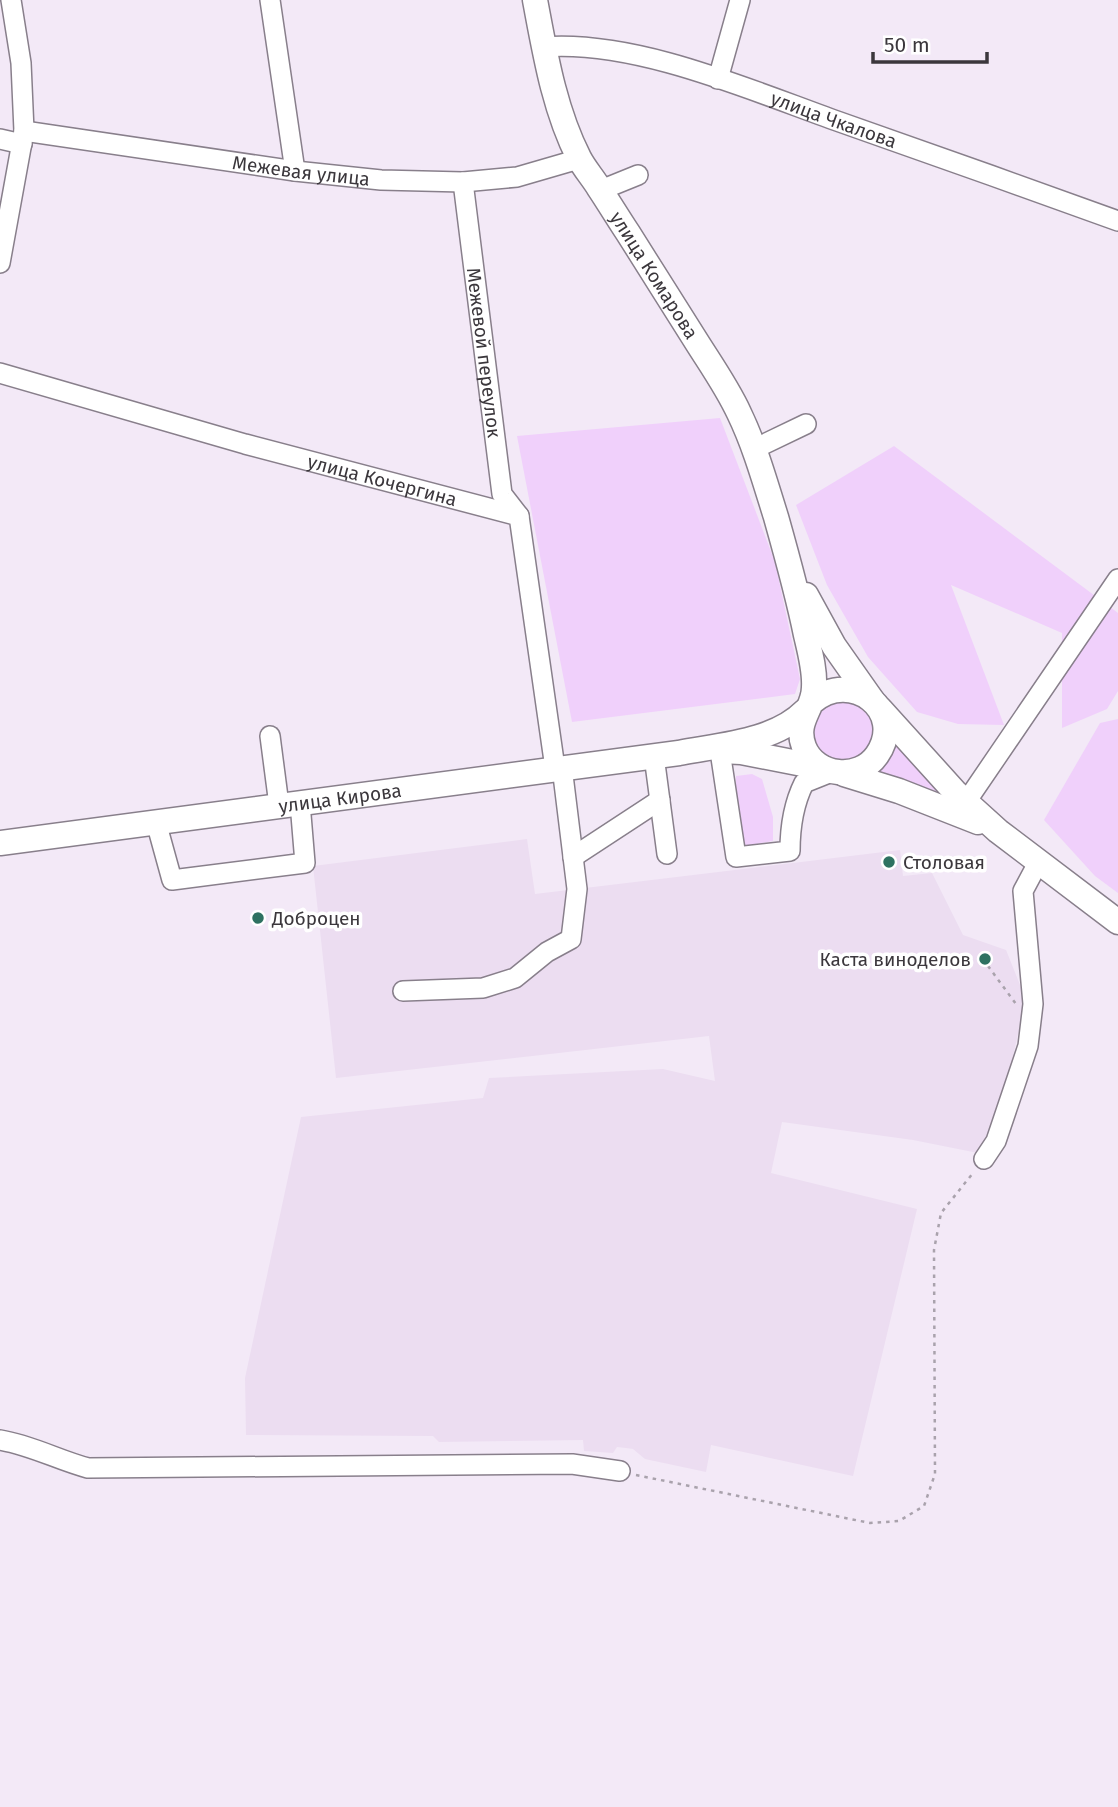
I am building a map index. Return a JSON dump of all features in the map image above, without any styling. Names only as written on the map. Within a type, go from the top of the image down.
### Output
[{"type":"main road","name":"улица Комарова","points":[[535,0],[553,88],[579,159],[738,411],[754,449],[785,550]]},
{"type":"main road","points":[[785,550],[812,608],[834,646],[875,703],[966,802],[998,831],[1118,922]]},
{"type":"main road","points":[[679,752],[766,734],[785,726],[809,707],[832,690],[846,689],[860,692],[875,703],[885,731],[884,742],[869,764],[833,771],[810,757],[804,747],[801,735],[809,707],[815,678],[785,550]]},
{"type":"main road","points":[[679,752],[741,752],[833,771],[953,810],[998,831]]},
{"type":"main road","name":"улица Кирова","points":[[0,843],[679,752]]},
{"type":"street","points":[[0,262],[23,137],[20,63],[10,0]]},
{"type":"street","points":[[270,0],[295,171]]},
{"type":"street","points":[[718,79],[740,0]]},
{"type":"street","name":"улица Чкалова","points":[[544,47],[572,45],[624,52],[718,79],[1118,221]]},
{"type":"street","name":"Межевая улица","points":[[0,139],[23,137],[381,180],[463,183],[517,177],[579,159]]},
{"type":"street","points":[[601,190],[638,176]]},
{"type":"street","name":"Межевой переулок","points":[[463,183],[502,494],[519,516]]},
{"type":"street","name":"улица Кочергина","points":[[0,373],[245,444],[519,516]]},
{"type":"street","points":[[754,449],[806,424]]},
{"type":"street","points":[[402,991],[483,988],[516,978],[547,951],[572,939],[578,889],[519,516]]},
{"type":"street","points":[[966,802],[1118,579]]},
{"type":"street","points":[[156,822],[172,880],[305,863],[270,736]]},
{"type":"street","points":[[720,751],[736,857],[790,851],[790,828],[796,799],[804,783],[833,771]]},
{"type":"street","points":[[654,755],[667,854]]},
{"type":"street","points":[[573,857],[660,800]]},
{"type":"street","points":[[984,1160],[996,1141],[1028,1046],[1033,1004],[1023,891],[1039,861]]},
{"type":"street","points":[[0,1440],[18,1443],[88,1468],[572,1464],[620,1471]]},
{"type":"path","points":[[988,966],[1023,1014],[1031,1015]]},
{"type":"path","points":[[620,1471],[870,1523],[899,1521],[924,1506],[935,1474],[934,1250],[941,1213],[984,1160]]},
{"type":"shaded area","points":[[720,418],[775,562],[800,679],[795,694],[572,722],[517,436]]},
{"type":"shaded area","points":[[894,446],[1118,613],[1118,691],[1107,709],[1062,728],[1062,633],[951,585],[1004,725],[958,724],[917,712],[868,657],[827,585],[796,505]]},
{"type":"shaded area","points":[[834,699],[865,707],[876,731],[863,757],[839,764],[817,752],[812,726],[814,716]]},
{"type":"shaded area","points":[[1118,719],[1118,893],[1095,876],[1044,820],[1100,723]]},
{"type":"shaded area","points":[[892,739],[941,794],[870,771]]},
{"type":"shaded area","points":[[752,774],[762,779],[773,817],[773,841],[745,846],[736,776]]},
{"type":"shaded area","points":[[527,839],[535,894],[900,850],[903,876],[932,873],[963,935],[1006,950],[1026,1000],[1002,1103],[978,1153],[913,1140],[782,1122],[771,1173],[917,1209],[853,1476],[711,1445],[706,1472],[645,1459],[633,1449],[617,1447],[613,1453],[584,1451],[583,1440],[439,1442],[433,1436],[246,1435],[245,1378],[301,1117],[483,1098],[489,1078],[663,1069],[715,1081],[709,1036],[336,1078],[313,866]]},
{"type":"place","name":"Столовая","points":[[889,862]]},
{"type":"place","name":"Доброцен","points":[[258,918]]},
{"type":"place","name":"Каста виноделов","points":[[985,959]]}]
